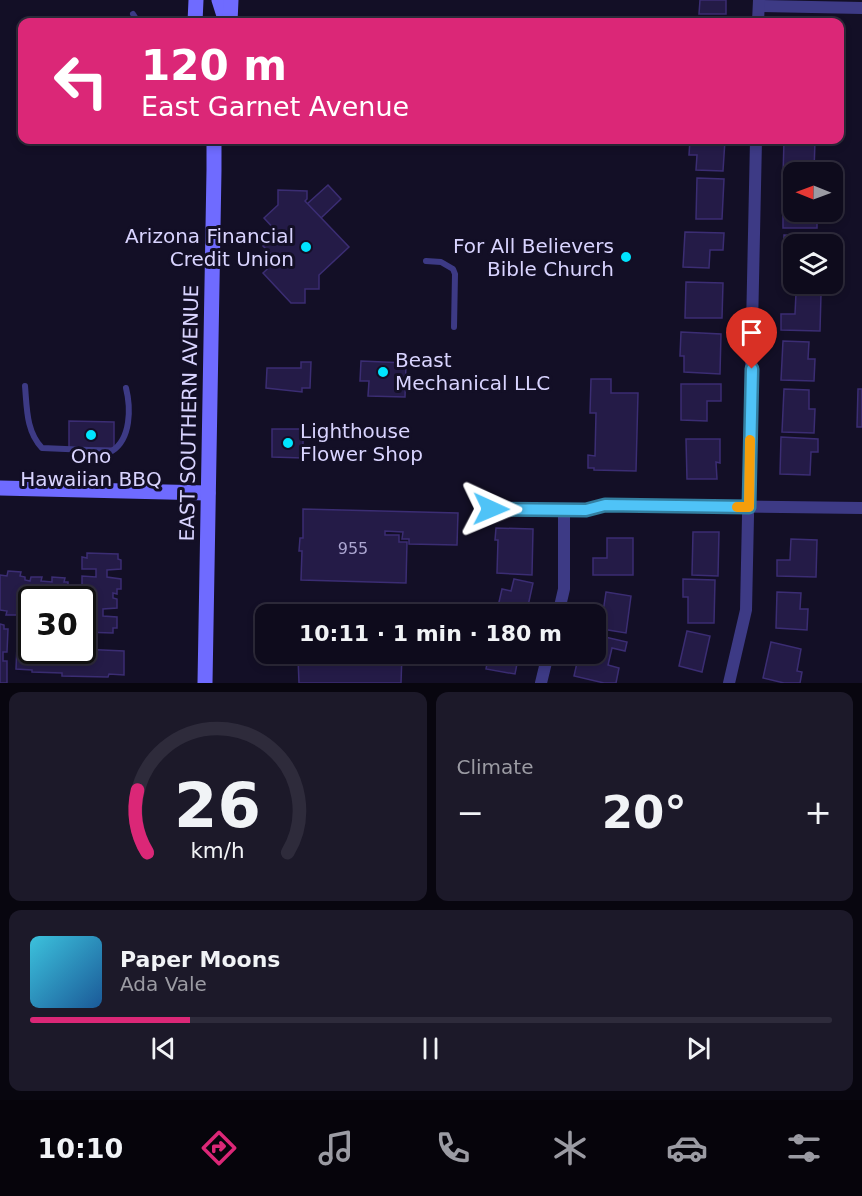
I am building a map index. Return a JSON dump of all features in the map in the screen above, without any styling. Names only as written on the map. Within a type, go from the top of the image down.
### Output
[{"type":"main road","points":[[195,18],[196,0]]},
{"type":"main road","points":[[219,0],[226,18]]},
{"type":"main road","points":[[229,18],[231,0]]},
{"type":"main road","name":"EAST SOUTHERN AVENUE","points":[[205,683],[214,144]]},
{"type":"main road","points":[[0,488],[208,493]]},
{"type":"street","points":[[759,3],[862,8]]},
{"type":"street","points":[[729,683],[746,610],[756,144]]},
{"type":"street","points":[[491,509],[586,510],[605,505],[862,508]]},
{"type":"street","points":[[561,604],[564,589],[564,510]]},
{"type":"street","points":[[541,683],[546,664]]},
{"type":"lane","points":[[133,14],[136,18]]},
{"type":"lane","points":[[426,261],[441,262],[453,269],[455,274],[454,327]]},
{"type":"lane","points":[[25,386],[29,426],[34,440],[42,448],[112,451],[120,446],[125,438],[129,401],[126,388]]},
{"type":"building","points":[[700,0],[726,0],[726,14],[699,14]]},
{"type":"building","points":[[690,144],[725,144],[723,171],[696,170],[697,155],[689,155]]},
{"type":"building","points":[[784,144],[815,144],[814,162],[783,162]]},
{"type":"building","points":[[697,178],[724,179],[722,219],[696,219]]},
{"type":"building","points":[[328,185],[341,199],[321,218],[307,204]]},
{"type":"building","name":"Arizona Financial Credit Union","points":[[278,190],[307,191],[305,201],[349,247],[319,275],[319,289],[305,289],[305,303],[291,303],[263,273],[277,260],[263,246],[277,232],[264,218],[278,205]]},
{"type":"building","points":[[783,222],[817,222],[817,228],[783,228]]},
{"type":"building","points":[[685,232],[724,233],[723,250],[710,250],[709,268],[683,267]]},
{"type":"building","points":[[686,282],[723,283],[722,318],[685,318]]},
{"type":"building","points":[[796,294],[821,294],[820,331],[781,330],[781,314],[795,314]]},
{"type":"building","points":[[681,332],[721,334],[720,374],[684,372],[684,356],[680,356]]},
{"type":"building","points":[[783,341],[809,342],[808,359],[815,359],[814,381],[781,380]]},
{"type":"building","name":"Beast Mechanical LLC","points":[[361,361],[406,363],[405,397],[368,396],[369,381],[360,381]]},
{"type":"building","points":[[301,362],[311,362],[310,388],[302,388],[302,392],[266,388],[267,368],[301,368]]},
{"type":"building","points":[[591,379],[611,379],[611,393],[638,393],[636,471],[588,468],[588,455],[595,456],[596,413],[590,413]]},
{"type":"building","points":[[681,384],[721,384],[721,401],[707,401],[707,421],[681,420]]},
{"type":"building","points":[[784,389],[809,390],[809,409],[815,409],[814,433],[782,432]]},
{"type":"building","points":[[858,389],[862,389],[862,427],[857,427]]},
{"type":"building","name":"Ono Hawaiian BBQ","points":[[69,421],[114,422],[114,448],[69,448]]},
{"type":"building","name":"Lighthouse Flower Shop","points":[[272,429],[303,429],[303,458],[272,457]]},
{"type":"building","points":[[781,437],[818,439],[818,452],[811,452],[810,475],[780,474]]},
{"type":"building","points":[[686,439],[720,439],[720,463],[716,462],[717,479],[687,479]]},
{"type":"building","points":[[303,509],[458,513],[457,545],[409,544],[409,539],[402,539],[403,532],[385,531],[385,535],[399,535],[399,542],[407,542],[406,583],[301,580],[302,551],[299,551],[300,538],[303,538]]},
{"type":"building","points":[[496,528],[533,529],[532,575],[497,573]]},
{"type":"building","points":[[693,532],[719,532],[718,576],[692,575]]},
{"type":"building","points":[[607,538],[633,538],[633,575],[593,575],[593,558],[607,558]]},
{"type":"building","points":[[791,539],[817,540],[816,577],[777,576],[777,560],[790,560]]},
{"type":"building","points":[[87,553],[118,554],[118,559],[121,560],[121,569],[107,570],[107,577],[121,579],[121,589],[117,589],[117,594],[113,593],[113,598],[117,599],[117,608],[103,609],[103,616],[117,617],[117,628],[113,628],[113,633],[96,632],[96,586],[82,586],[82,576],[96,577],[96,569],[82,569],[82,557],[87,558]]},
{"type":"building","points":[[8,571],[21,572],[20,576],[30,581],[31,577],[42,577],[41,581],[52,582],[52,577],[65,578],[64,582],[68,582],[68,586],[18,586],[18,615],[6,615],[7,611],[0,610],[0,575],[7,576]]},
{"type":"building","points":[[514,579],[533,583],[528,604],[499,604],[502,589],[511,591]]},
{"type":"building","points":[[683,579],[715,580],[714,623],[688,623],[688,597],[683,597]]},
{"type":"building","points":[[606,592],[631,596],[626,633],[606,630]]},
{"type":"building","points":[[777,592],[801,593],[800,609],[808,609],[807,630],[776,628]]},
{"type":"building","points":[[0,624],[4,625],[4,629],[8,629],[7,652],[3,652],[3,661],[7,661],[7,683],[0,683]]},
{"type":"building","points":[[687,631],[710,636],[702,672],[679,666]]},
{"type":"building","points":[[606,637],[627,642],[625,651],[612,648],[608,665],[619,668],[616,683],[604,683],[574,676],[577,664],[606,664]]},
{"type":"building","points":[[771,642],[801,649],[797,671],[802,672],[800,683],[784,683],[763,678]]},
{"type":"building","points":[[17,645],[18,664],[96,664],[96,650],[124,651],[124,675],[62,676],[62,673],[16,669]]},
{"type":"building","points":[[298,664],[402,664],[401,683],[299,683]]},
{"type":"building","points":[[487,664],[517,664],[515,674],[486,669]]},
{"type":"slow traffic","points":[[737,507],[749,507],[750,440]]},
{"type":"place","name":"Arizona Financial Credit Union","points":[[306,247]]},
{"type":"place","name":"For All Believers Bible Church","points":[[626,257]]},
{"type":"place","name":"Beast Mechanical LLC","points":[[383,372]]},
{"type":"place","name":"Ono Hawaiian BBQ","points":[[91,435]]},
{"type":"place","name":"Lighthouse Flower Shop","points":[[288,443]]},
{"type":"route","points":[[491,509],[586,510],[605,505],[749,507],[752,369]]}]
